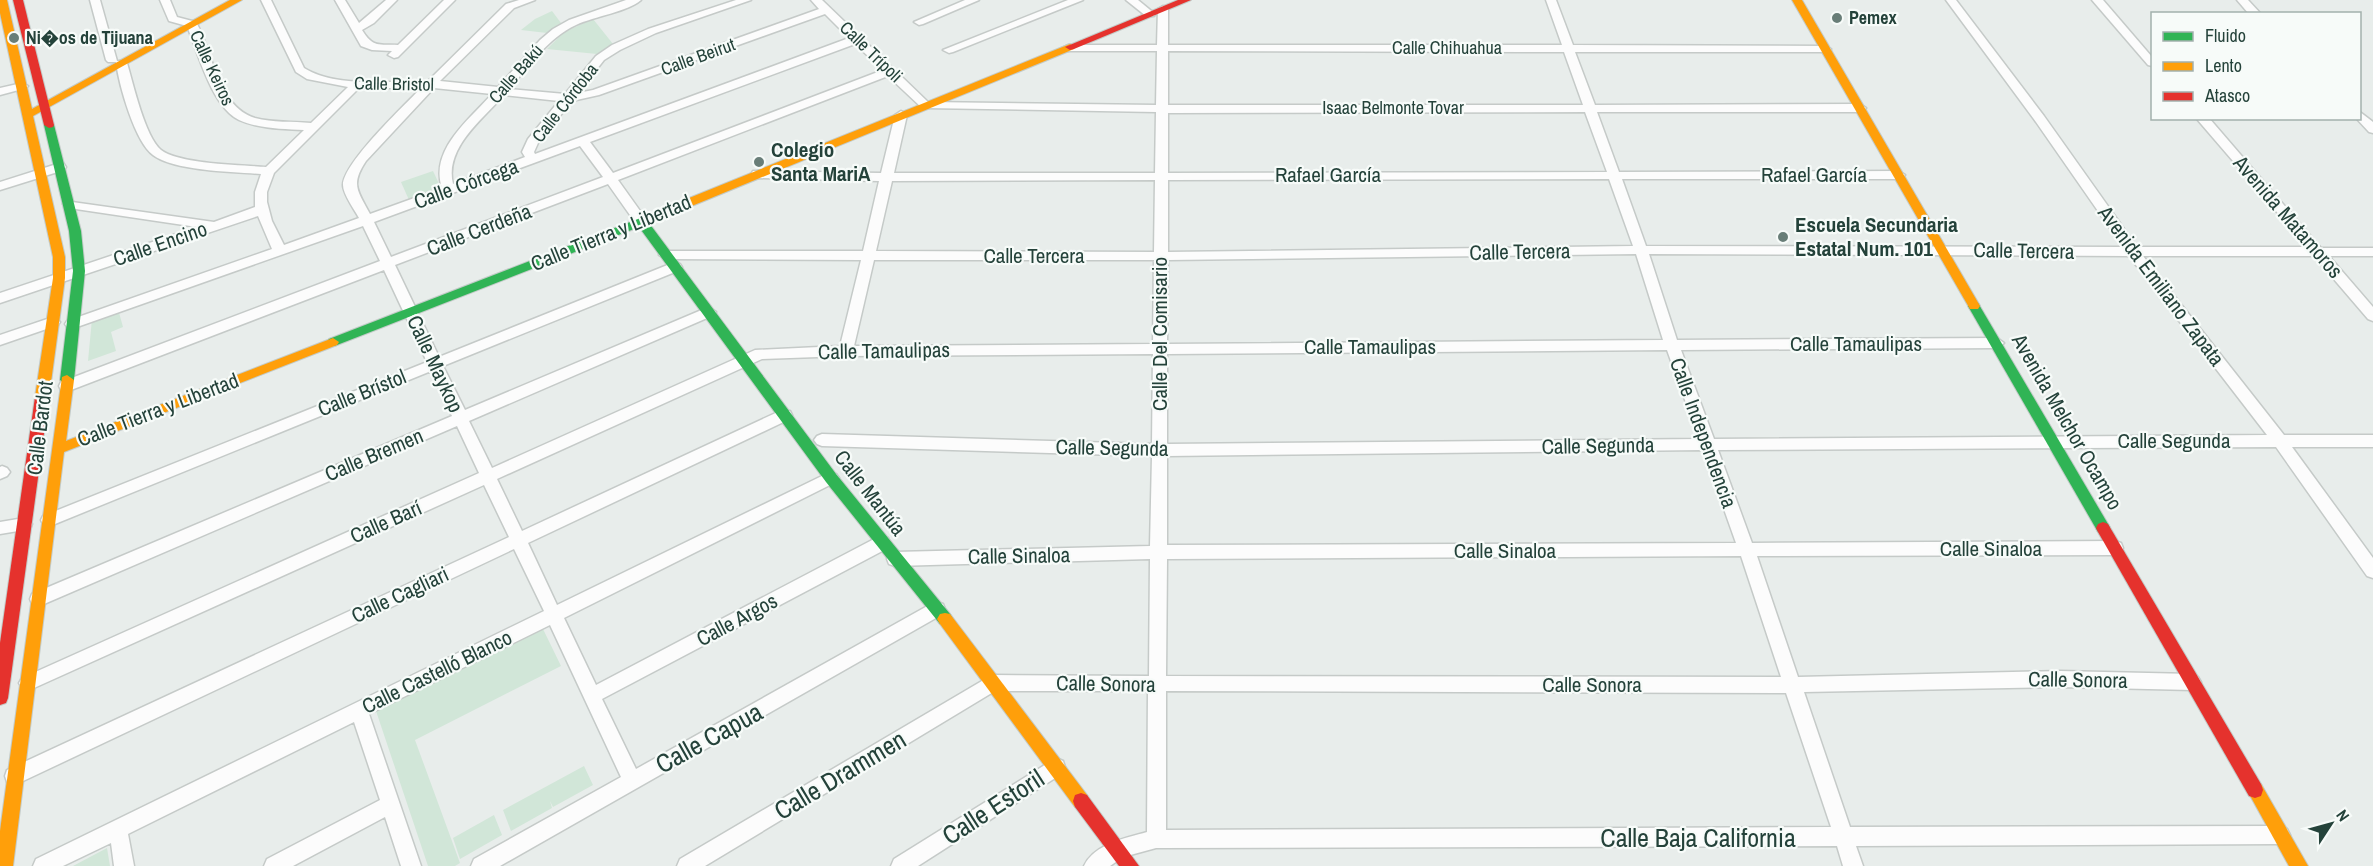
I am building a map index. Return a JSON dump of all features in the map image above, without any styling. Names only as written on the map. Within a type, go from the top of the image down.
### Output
[{"type":"street","name":"Calle Bardot","points":[[0,698],[59,278],[59,257],[42,172],[2,0]]},
{"type":"street","name":"Calle Bardot","points":[[4,866],[14,776],[59,449],[78,271],[78,251],[69,204],[18,0]]},
{"type":"street","points":[[94,0],[146,138],[157,153],[178,162],[269,171]]},
{"type":"street","name":"Calle Keiros","points":[[165,0],[172,19],[185,23],[233,112],[255,121],[315,127]]},
{"type":"street","points":[[27,112],[222,0]]},
{"type":"street","points":[[185,23],[237,0]]},
{"type":"street","name":"Calle Bristol","points":[[266,0],[300,70],[311,77],[356,85],[431,84],[567,99]]},
{"type":"street","points":[[340,0],[365,44],[397,52],[450,0]]},
{"type":"street","points":[[356,29],[370,21],[392,0]]},
{"type":"street","name":"Calle Maykop","points":[[530,0],[512,3],[431,84],[361,159],[351,173],[349,186],[632,781]]},
{"type":"street","name":"Calle Bakú","points":[[449,190],[444,177],[444,163],[455,143],[544,42],[573,22],[636,0]]},
{"type":"street","name":"Calle Córdoba","points":[[532,159],[528,152],[532,142],[600,58],[613,49],[642,36],[746,0]]},
{"type":"street","name":"Calle Trípoli","points":[[816,0],[925,105]]},
{"type":"street","points":[[919,22],[974,0]]},
{"type":"street","points":[[949,50],[1078,0]]},
{"type":"street","points":[[1131,0],[1157,12]]},
{"type":"street","name":"Calle Tierra y Libertad","points":[[33,458],[642,222],[1186,0]]},
{"type":"street","name":"Calle Independencia","points":[[1551,0],[1570,48],[1672,346],[1746,550],[1853,866]]},
{"type":"street","name":"Avenida Melchor Ocampo","points":[[1797,0],[2299,866]]},
{"type":"street","name":"Avenida Emiliano Zapata","points":[[1952,0],[2040,119],[2134,253],[2279,440],[2373,571]]},
{"type":"street","points":[[2097,0],[2151,62]]},
{"type":"street","points":[[2242,0],[2254,12]]},
{"type":"street","name":"Calle Beirut","points":[[567,99],[595,93],[827,10]]},
{"type":"street","name":"Calle Del Comisario","points":[[1156,839],[1162,109],[1162,50],[1157,12]]},
{"type":"street","name":"Calle Córcega","points":[[72,324],[367,220],[857,39]]},
{"type":"street","name":"Calle Chihuahua","points":[[1068,48],[1162,50],[1825,49]]},
{"type":"street","name":"Calle Cerdeña","points":[[66,386],[891,71]]},
{"type":"street","points":[[279,251],[261,210],[260,186],[269,171],[356,85]]},
{"type":"street","points":[[0,92],[22,86]]},
{"type":"street","name":"Isaac Belmonte Tovar","points":[[925,105],[1162,109],[1860,108]]},
{"type":"street","points":[[846,351],[866,256],[901,115]]},
{"type":"street","points":[[2361,117],[2373,129]]},
{"type":"street","name":"Avenida Matamoros","points":[[2204,120],[2321,253],[2373,316]]},
{"type":"street","name":"Calle Mantúa","points":[[583,141],[831,478],[937,609],[1130,866]]},
{"type":"street","points":[[0,186],[60,167]]},
{"type":"street","name":"Rafael García","points":[[757,174],[886,177],[1899,175]]},
{"type":"street","points":[[69,204],[214,225]]},
{"type":"street","name":"Calle Encino","points":[[0,298],[261,210]]},
{"type":"street","name":"Calle Tercera","points":[[671,261],[866,256],[1160,256],[1641,250],[2373,252]]},
{"type":"street","name":"Calle Brístol","points":[[49,520],[435,363],[671,261]]},
{"type":"street","name":"Calle Bremen","points":[[38,599],[709,312]]},
{"type":"street","points":[[0,340],[53,322]]},
{"type":"street","name":"Calle Tamaulipas","points":[[744,361],[771,352],[1996,343]]},
{"type":"street","name":"Calle Barí","points":[[28,683],[744,361]]},
{"type":"street","name":"Calle Cagliari","points":[[14,776],[785,415]]},
{"type":"street","name":"Calle Segunda","points":[[822,440],[1159,450],[2054,441],[2373,441]]},
{"type":"street","name":"Calle Castelló Blanco","points":[[43,866],[831,478]]},
{"type":"street","points":[[0,528],[24,524]]},
{"type":"street","name":"Calle Argos","points":[[592,696],[882,543]]},
{"type":"street","name":"Calle Sinaloa","points":[[895,559],[1158,552],[2115,548]]},
{"type":"street","name":"Calle Capua","points":[[481,866],[937,609]]},
{"type":"street","points":[[8,648],[33,641]]},
{"type":"street","name":"Calle Sonora","points":[[993,683],[1790,685],[2060,678],[2192,682]]},
{"type":"street","name":"Calle Drammen","points":[[687,866],[993,683]]},
{"type":"street","points":[[359,710],[411,866]]},
{"type":"street","name":"Calle Estoril","points":[[900,866],[1056,767]]},
{"type":"street","points":[[274,866],[391,804]]},
{"type":"street","points":[[118,829],[124,866]]},
{"type":"street","name":"Calle Baja California","points":[[1118,849],[1156,839],[2280,835]]},
{"type":"street","points":[[1094,866],[1118,849],[1136,866]]},
{"type":"green space","points":[[552,11],[561,23],[547,33],[521,30],[535,19]]},
{"type":"green space","points":[[593,19],[613,44],[597,54],[547,49],[564,32]]},
{"type":"green space","points":[[433,171],[441,188],[409,200],[401,182]]},
{"type":"green space","points":[[118,309],[123,327],[111,332],[116,351],[88,361],[92,319]]},
{"type":"green space","points":[[543,629],[561,666],[415,740],[460,863],[455,866],[428,866],[376,711]]},
{"type":"green space","points":[[584,766],[593,785],[553,807],[550,801],[552,808],[511,831],[503,810]]},
{"type":"green space","points":[[494,815],[502,835],[460,859],[453,838]]},
{"type":"green space","points":[[107,848],[110,866],[73,866]]},
{"type":"traffic: fast","points":[[49,125],[75,231],[79,271],[67,380]]},
{"type":"traffic: fast","points":[[333,342],[661,214]]},
{"type":"traffic: fast","points":[[642,222],[831,478],[945,619]]},
{"type":"traffic: fast","points":[[1974,306],[2103,528]]},
{"type":"traffic: slow","points":[[2,0],[59,257],[59,278],[42,397]]},
{"type":"traffic: slow","points":[[33,113],[237,0]]},
{"type":"traffic: slow","points":[[1797,0],[1974,306]]},
{"type":"traffic: slow","points":[[661,214],[1070,47]]},
{"type":"traffic: slow","points":[[59,449],[333,342]]},
{"type":"traffic: slow","points":[[4,866],[67,380]]},
{"type":"traffic: slow","points":[[945,619],[1081,801]]},
{"type":"traffic: slow","points":[[2255,790],[2299,866]]},
{"type":"traffic: jam","points":[[18,0],[49,125]]},
{"type":"traffic: jam","points":[[1070,47],[1186,0]]},
{"type":"traffic: jam","points":[[0,698],[42,397]]},
{"type":"traffic: jam","points":[[2103,528],[2255,790]]},
{"type":"traffic: jam","points":[[1081,801],[1130,866]]},
{"type":"place","name":"Pemex","points":[[1837,18]]},
{"type":"place","name":"Ni�os de Tijuana","points":[[14,38]]},
{"type":"place","name":"Colegio Santa MariA","points":[[759,162]]},
{"type":"place","name":"Escuela Secundaria Estatal Num. 101","points":[[1783,237]]}]
